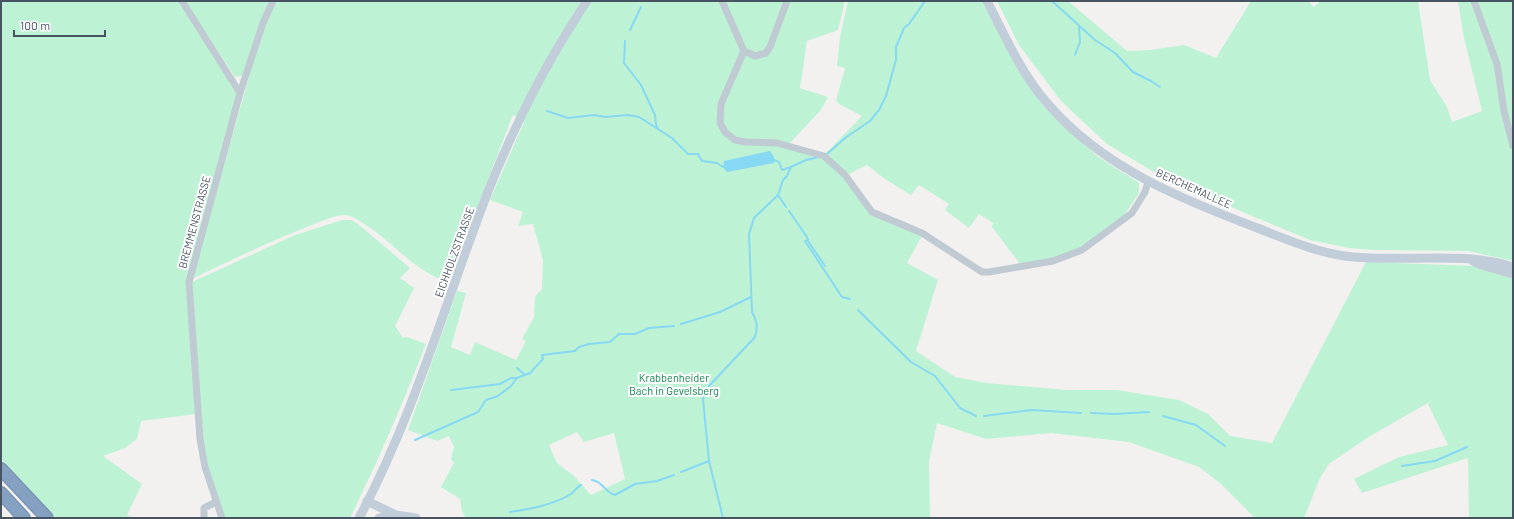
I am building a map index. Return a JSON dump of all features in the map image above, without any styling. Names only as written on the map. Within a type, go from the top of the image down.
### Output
[{"type":"highway","points":[[1,469],[47,518]]},
{"type":"highway","points":[[1,493],[24,518]]},
{"type":"street","points":[[182,1],[240,93]]},
{"type":"street","name":"BREMMENSTRASSE","points":[[222,518],[205,467],[200,439],[189,282],[240,98],[240,93],[263,23],[273,1]]},
{"type":"street","name":"EICHHOLZSTRASSE","points":[[359,518],[405,418],[501,162],[545,70],[587,1]]},
{"type":"street","points":[[722,1],[744,51],[756,56],[766,53],[773,42],[786,1]]},
{"type":"street","name":"BERCHEMALLEE","points":[[987,1],[1020,64],[1047,104],[1082,137],[1110,158],[1148,182],[1208,209],[1314,249],[1352,257],[1470,259],[1485,260],[1513,267]]},
{"type":"street","points":[[1474,1],[1497,64],[1504,111],[1513,146]]},
{"type":"street","points":[[744,51],[721,104],[720,123],[724,132],[735,140],[744,142],[777,142],[824,156],[845,175],[872,212],[922,234],[982,272],[1052,261],[1082,250],[1132,212],[1148,182]]},
{"type":"street","name":"BERCHEMALLEE","points":[[1470,259],[1481,265],[1513,274]]},
{"type":"street","points":[[368,501],[396,515],[416,518]]},
{"type":"street","points":[[204,518],[204,508],[216,502]]},
{"type":"street","points":[[379,518],[396,515]]},
{"type":"green space","points":[[1,1],[179,1],[237,94],[189,270],[196,414],[141,421],[137,439],[125,448],[103,456],[142,484],[127,515],[133,518],[56,518],[1,459]]},
{"type":"green space","points":[[185,1],[271,1],[247,69],[242,76],[235,77]]},
{"type":"green space","name":"Krabbenheider Bach in Gevelsberg","points":[[276,1],[845,1],[838,30],[807,41],[800,88],[828,97],[821,110],[786,147],[825,158],[829,155],[825,154],[862,116],[836,101],[845,68],[837,66],[840,37],[848,1],[982,1],[1017,68],[1045,108],[1097,156],[1139,183],[1139,193],[1123,217],[1093,241],[1067,256],[1020,264],[992,227],[993,223],[979,214],[969,228],[945,210],[949,204],[919,185],[911,195],[885,179],[867,165],[845,176],[871,212],[922,236],[907,263],[938,280],[916,351],[955,377],[987,383],[1067,390],[1117,390],[1179,400],[1208,414],[1230,436],[1272,443],[1366,262],[1477,266],[1513,277],[1513,518],[1469,518],[1468,458],[1362,493],[1354,479],[1399,457],[1448,445],[1428,404],[1433,400],[1367,438],[1329,464],[1320,478],[1304,518],[1255,518],[1221,484],[1199,467],[1129,442],[1051,433],[986,439],[937,423],[929,461],[930,518],[466,518],[462,511],[460,499],[441,487],[454,463],[451,459],[454,447],[449,436],[437,441],[408,430],[457,291],[466,293],[451,347],[470,355],[475,342],[516,360],[526,341],[522,339],[534,317],[535,297],[542,289],[543,260],[533,224],[518,226],[523,212],[490,200],[524,122],[513,115],[448,282],[425,271],[364,223],[347,215],[326,219],[294,232],[192,279],[260,38]],"holes":[[[577,432],[584,442],[614,433],[625,479],[591,495],[574,476],[557,463],[549,445]]]},
{"type":"green space","points":[[997,1],[1068,1],[1127,51],[1150,50],[1184,45],[1216,58],[1251,1],[1308,1],[1314,7],[1320,1],[1418,1],[1430,80],[1447,107],[1452,122],[1482,111],[1464,38],[1458,1],[1513,1],[1513,261],[1468,251],[1372,250],[1349,248],[1310,240],[1245,213],[1154,172],[1107,144],[1061,101],[1019,45]]},
{"type":"green space","points":[[342,220],[351,220],[358,224],[410,268],[400,278],[414,288],[395,326],[403,338],[407,337],[426,344],[390,432],[350,518],[225,518],[207,468],[202,440],[192,282],[295,235]]},
{"type":"water","points":[[770,151],[774,157],[774,163],[727,172],[723,167],[724,161]]},
{"type":"waterway","points":[[827,154],[845,138],[870,121],[879,110],[886,96],[896,60],[896,47],[904,28],[909,24],[925,1]]},
{"type":"waterway","points":[[1052,1],[1095,40],[1115,53],[1133,72],[1160,87]]},
{"type":"waterway","points":[[630,30],[641,7]]},
{"type":"waterway","points":[[1075,55],[1080,42],[1079,27]]},
{"type":"waterway","points":[[625,41],[624,63],[641,85],[655,115],[658,129]]},
{"type":"waterway","points":[[547,111],[568,118],[594,115],[605,117],[628,115],[639,117],[672,138],[688,154],[698,154],[702,161],[717,163],[723,167]]},
{"type":"waterway","points":[[723,518],[709,461],[703,399],[709,386],[755,337],[757,327],[752,312],[749,234],[754,218],[778,195],[783,180],[787,176],[791,167],[806,160],[819,157]]},
{"type":"waterway","points":[[774,160],[779,162],[782,170],[791,167]]},
{"type":"waterway","points":[[778,195],[786,207]]},
{"type":"waterway","points":[[789,211],[807,237],[808,240],[805,241],[842,297],[850,299]]},
{"type":"waterway","points":[[808,241],[825,266]]},
{"type":"waterway","points":[[681,324],[720,312],[751,297]]},
{"type":"waterway","points":[[858,310],[911,362],[935,376],[960,408],[976,416]]},
{"type":"waterway","points":[[415,440],[478,412],[486,400],[498,396],[511,386],[517,378],[530,373],[543,359],[542,355],[575,351],[579,347],[589,344],[610,342],[619,334],[635,334],[649,328],[674,326]]},
{"type":"waterway","points":[[517,368],[525,375]]},
{"type":"waterway","points":[[451,390],[500,384],[511,378],[517,378]]},
{"type":"waterway","points":[[984,416],[1031,410],[1081,413]]},
{"type":"waterway","points":[[1091,413],[1115,414],[1149,412]]},
{"type":"waterway","points":[[1163,416],[1196,425],[1225,446]]},
{"type":"waterway","points":[[1402,466],[1435,461],[1467,447]]},
{"type":"waterway","points":[[681,472],[709,461]]},
{"type":"waterway","points":[[592,480],[599,482],[609,492],[615,495],[635,484],[657,481],[674,475]]},
{"type":"waterway","points":[[510,512],[533,508],[557,501],[571,494],[581,485]]}]
